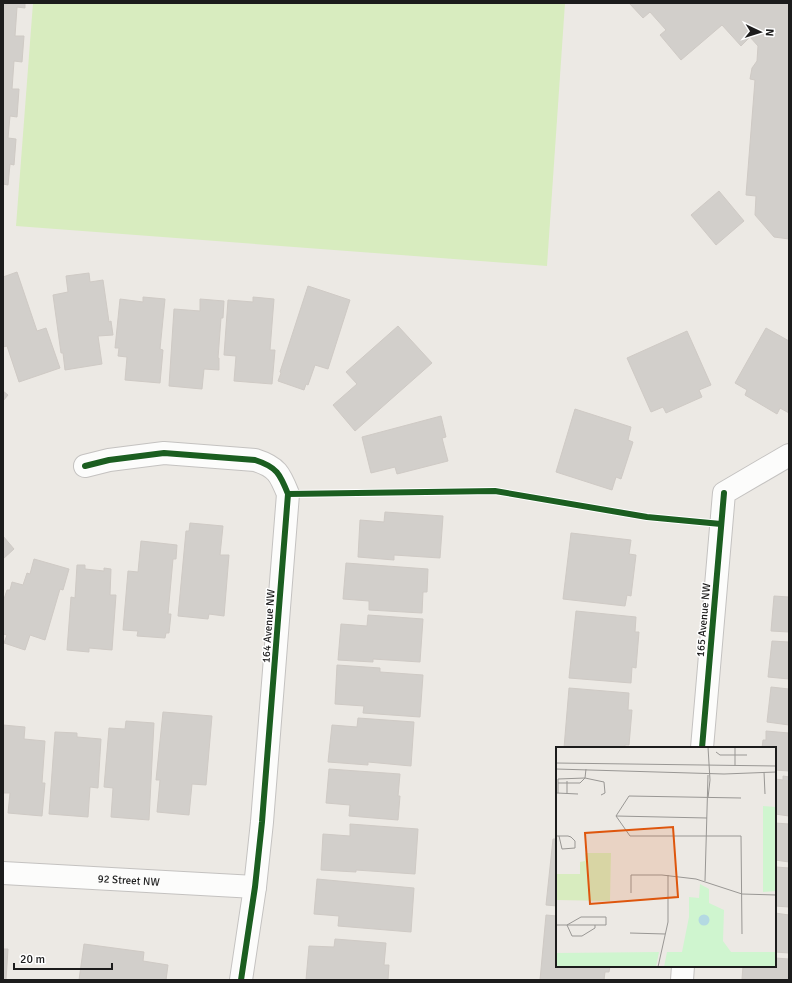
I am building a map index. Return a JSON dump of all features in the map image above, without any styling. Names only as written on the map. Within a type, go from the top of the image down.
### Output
[{"type":"street","name":"164 Avenue NW","points":[[85,466],[109,460],[164,453],[255,460],[269,465],[281,476],[288,494],[262,822],[255,887],[241,980]]},
{"type":"street","name":"165 Avenue NW","points":[[702,747],[724,493],[789,455]]},
{"type":"street","name":"92 Street NW","points":[[3,873],[255,887]]},
{"type":"street","points":[[682,980],[683,967]]},
{"type":"green space","points":[[33,3],[565,3],[547,266],[16,226]]},
{"type":"building","points":[[3,3],[25,3],[25,8],[17,7],[15,36],[24,36],[22,62],[14,61],[12,89],[19,89],[17,117],[10,116],[8,138],[16,139],[14,165],[10,164],[8,185],[3,184]]},
{"type":"building","points":[[629,3],[789,3],[789,239],[774,237],[755,215],[756,196],[746,195],[755,80],[750,79],[752,68],[757,61],[758,46],[750,37],[741,46],[722,25],[681,60],[660,35],[666,30],[650,12],[643,18]]},
{"type":"building","points":[[719,191],[744,221],[716,245],[691,215]]},
{"type":"building","points":[[17,272],[37,331],[46,328],[60,368],[19,382],[7,346],[3,347],[3,277]]},
{"type":"building","points":[[89,273],[90,282],[103,280],[109,322],[111,321],[113,335],[98,336],[102,364],[65,370],[63,353],[61,353],[53,295],[68,292],[66,276]]},
{"type":"building","points":[[308,286],[350,300],[328,369],[315,365],[308,385],[306,384],[304,390],[278,381]]},
{"type":"building","points":[[143,297],[165,299],[160,349],[163,350],[160,383],[125,380],[127,357],[118,356],[119,348],[115,348],[120,299],[143,302]]},
{"type":"building","points":[[253,297],[274,299],[270,350],[275,350],[272,384],[234,381],[236,356],[224,355],[228,300],[253,302]]},
{"type":"building","points":[[200,299],[224,301],[223,318],[221,318],[218,358],[219,370],[204,369],[202,389],[169,386],[174,309],[200,311]]},
{"type":"building","points":[[398,326],[432,363],[355,431],[333,405],[357,384],[346,372]]},
{"type":"building","points":[[766,328],[789,341],[789,413],[780,408],[777,414],[745,395],[747,390],[735,383]]},
{"type":"building","points":[[687,331],[711,385],[699,390],[702,397],[666,413],[663,407],[651,412],[627,358]]},
{"type":"building","points":[[3,391],[8,395],[3,401]]},
{"type":"building","points":[[575,409],[631,427],[628,440],[633,442],[621,479],[616,477],[612,490],[556,472]]},
{"type":"building","points":[[441,416],[446,437],[442,438],[448,461],[397,474],[395,467],[371,473],[362,437]]},
{"type":"building","points":[[385,512],[443,516],[440,558],[394,555],[394,560],[358,557],[360,520],[384,522]]},
{"type":"building","points":[[190,523],[223,526],[220,555],[229,555],[224,616],[209,614],[208,619],[178,616],[186,531],[189,531]]},
{"type":"building","points":[[571,533],[631,540],[629,554],[636,555],[631,596],[627,595],[625,606],[563,599]]},
{"type":"building","points":[[3,536],[14,549],[3,559]]},
{"type":"building","points":[[141,541],[177,545],[176,559],[173,559],[168,614],[171,614],[169,633],[166,633],[165,638],[137,636],[138,631],[123,630],[128,571],[138,572]]},
{"type":"building","points":[[34,559],[69,569],[63,590],[60,589],[45,640],[30,635],[25,650],[4,643],[7,635],[3,634],[3,602],[7,590],[10,590],[12,582],[23,585],[27,573],[30,574]]},
{"type":"building","points":[[346,563],[428,569],[427,592],[423,592],[422,613],[369,610],[369,601],[343,599]]},
{"type":"building","points":[[77,565],[85,565],[85,569],[104,571],[104,568],[111,569],[110,595],[116,595],[112,650],[89,648],[89,652],[67,650],[71,597],[75,598]]},
{"type":"building","points":[[774,596],[789,597],[789,632],[771,631]]},
{"type":"building","points":[[576,611],[636,617],[635,632],[639,632],[636,668],[632,667],[631,683],[569,678]]},
{"type":"building","points":[[368,615],[423,619],[420,662],[373,659],[373,662],[338,660],[341,624],[367,626]]},
{"type":"building","points":[[772,641],[789,642],[789,679],[768,677]]},
{"type":"building","points":[[337,665],[380,668],[380,672],[423,675],[420,717],[363,713],[364,706],[335,704]]},
{"type":"building","points":[[771,687],[789,689],[789,725],[767,722]]},
{"type":"building","points":[[569,688],[629,693],[628,710],[632,710],[629,745],[625,745],[625,747],[564,747]]},
{"type":"building","points":[[163,712],[212,716],[206,785],[192,784],[189,815],[157,812],[160,780],[156,780]]},
{"type":"building","points":[[358,718],[414,722],[411,766],[368,762],[368,765],[328,762],[332,725],[357,727]]},
{"type":"building","points":[[126,721],[154,723],[149,820],[111,817],[113,788],[104,787],[109,728],[125,729]]},
{"type":"building","points":[[3,725],[25,727],[24,739],[45,741],[42,783],[45,783],[42,816],[8,813],[10,793],[3,793]]},
{"type":"building","points":[[766,731],[789,733],[789,771],[776,770],[776,747],[762,747],[763,740],[766,740]]},
{"type":"building","points":[[55,732],[77,733],[77,737],[101,739],[98,788],[90,787],[88,817],[49,814]]},
{"type":"building","points":[[329,769],[400,774],[398,820],[349,816],[350,805],[326,803]]},
{"type":"building","points":[[783,776],[789,777],[789,816],[776,814],[776,779],[783,780]]},
{"type":"building","points":[[776,823],[789,824],[789,862],[776,860]]},
{"type":"building","points":[[350,824],[418,829],[415,874],[356,870],[356,872],[321,870],[323,834],[350,836]]},
{"type":"building","points":[[553,839],[556,839],[556,906],[546,905]]},
{"type":"building","points":[[776,867],[789,868],[789,907],[776,906]]},
{"type":"building","points":[[317,879],[414,888],[411,932],[338,926],[339,916],[314,914]]},
{"type":"building","points":[[776,913],[789,915],[789,953],[776,952]]},
{"type":"building","points":[[546,915],[556,916],[556,967],[610,967],[609,972],[605,972],[604,980],[540,980]]},
{"type":"building","points":[[335,939],[386,943],[384,965],[389,965],[388,980],[306,980],[309,946],[334,947]]},
{"type":"building","points":[[84,944],[144,952],[143,961],[168,965],[166,980],[79,980]]},
{"type":"building","points":[[3,949],[8,949],[6,980],[3,980]]},
{"type":"building","points":[[776,958],[789,959],[789,980],[742,979],[743,967],[776,967]]},
{"type":"cycle path","points":[[85,466],[109,460],[164,453],[255,460],[268,465],[277,472],[283,481],[288,494],[262,822],[255,887],[241,980]]},
{"type":"cycle path","points":[[288,494],[495,491],[647,517],[721,524]]},
{"type":"cycle path","points":[[702,747],[724,493]]}]
